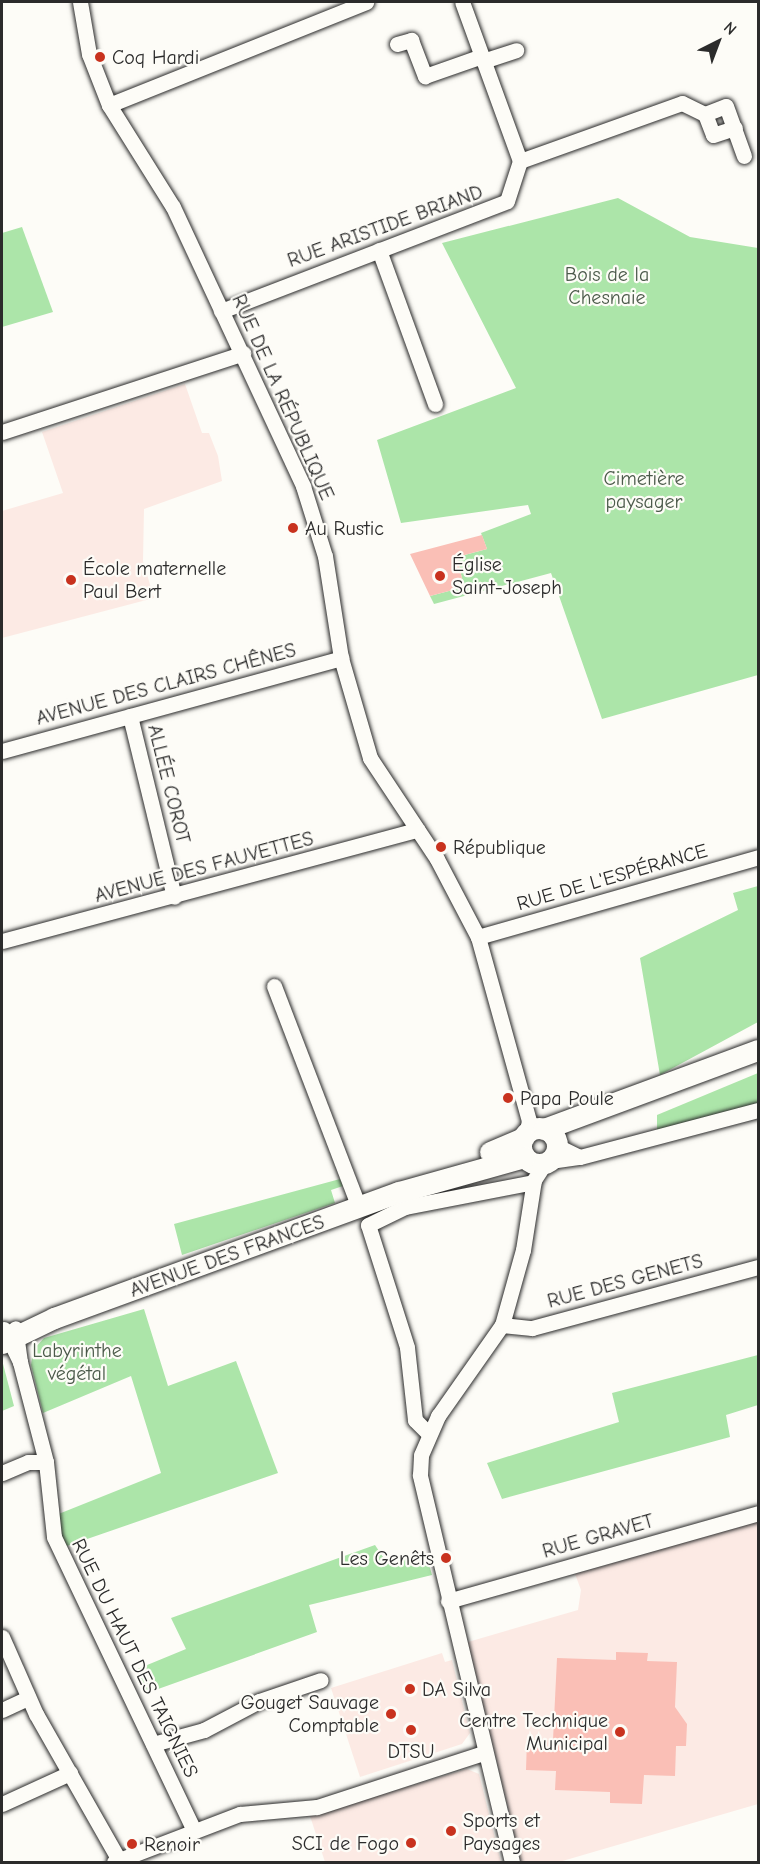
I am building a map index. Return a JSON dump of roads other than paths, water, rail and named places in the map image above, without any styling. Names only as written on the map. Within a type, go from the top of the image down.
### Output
[{"type":"main road","name":"AVENUE DES FRANCES","points":[[8,1334],[364,1216],[418,1179],[538,1150],[759,1050]]},
{"type":"street","name":"RUE DE LA RÉPUBLIQUE","points":[[80,2],[89,54],[109,105],[173,207],[243,353],[312,513],[331,578],[341,658],[370,758],[417,830],[478,937],[538,1150],[524,1250],[502,1325],[429,1434],[421,1455],[422,1487],[483,1753],[512,1863]]},
{"type":"street","points":[[109,105],[366,2]]},
{"type":"street","points":[[462,2],[520,161],[682,103],[705,114],[712,135],[735,128]]},
{"type":"street","points":[[397,44],[411,40],[425,76],[516,50]]},
{"type":"street","points":[[705,114],[726,106],[744,156]]},
{"type":"street","name":"RUE ARISTIDE BRIAND","points":[[221,311],[502,205],[513,190],[520,161]]},
{"type":"street","points":[[379,250],[435,404]]},
{"type":"street","points":[[2,432],[243,353]]},
{"type":"street","name":"AVENUE DES CLAIRS CHÊNES","points":[[2,751],[341,658]]},
{"type":"street","name":"ALLÉE COROT","points":[[130,716],[174,897]]},
{"type":"street","name":"AVENUE DES FAUVETTES","points":[[2,942],[417,830]]},
{"type":"street","name":"RUE DE L'ESPÉRANCE","points":[[478,937],[759,857]]},
{"type":"street","points":[[274,986],[364,1216],[407,1347],[415,1420],[429,1434]]},
{"type":"street","points":[[538,1150],[580,1157],[759,1110]]},
{"type":"street","name":"AVENUE DES FRANCES","points":[[364,1216],[405,1207],[538,1150]]},
{"type":"street","name":"RUE DES GENETS","points":[[502,1325],[532,1328],[759,1267]]},
{"type":"street","name":"RUE DU HAUT DES TAIGNIES","points":[[8,1334],[20,1362],[46,1462],[54,1537],[194,1829]]},
{"type":"street","points":[[2,1473],[28,1462],[46,1462]]},
{"type":"street","name":"RUE GRAVET","points":[[448,1600],[759,1513]]},
{"type":"street","points":[[2,1637],[28,1698],[117,1862],[148,1856],[194,1829],[240,1814],[317,1807],[483,1753]]},
{"type":"street","points":[[153,1744],[204,1730],[259,1701],[316,1686]]},
{"type":"street","points":[[2,1710],[28,1698]]},
{"type":"street","points":[[2,1804],[70,1773]]},
{"type":"place","name":"Coq Hardi","points":[[100,57]]},
{"type":"place","name":"Au Rustic","points":[[293,528]]},
{"type":"place","name":"Église Saint-Joseph","points":[[440,576]]},
{"type":"place","name":"École maternelle Paul Bert","points":[[71,580]]},
{"type":"place","name":"République","points":[[441,847]]},
{"type":"place","name":"Papa Poule","points":[[508,1098]]},
{"type":"place","name":"Les Genêts","points":[[446,1558]]},
{"type":"place","name":"DA Silva","points":[[410,1689]]},
{"type":"place","name":"Gouget Sauvage Comptable","points":[[391,1714]]},
{"type":"place","name":"DTSU","points":[[411,1730]]},
{"type":"place","name":"Centre Technique Municipal","points":[[620,1732]]},
{"type":"place","name":"Sports et Paysages","points":[[451,1831]]},
{"type":"place","name":"SCI de Fogo","points":[[411,1843]]},
{"type":"place","name":"Renoir","points":[[132,1844]]},
{"type":"park label","name":"Bois de la Chesnaie","points":[[607,286]]},
{"type":"park label","name":"Cimetière paysager","points":[[644,490]]},
{"type":"park label","name":"Labyrinthe végétal","points":[[77,1362]]}]
